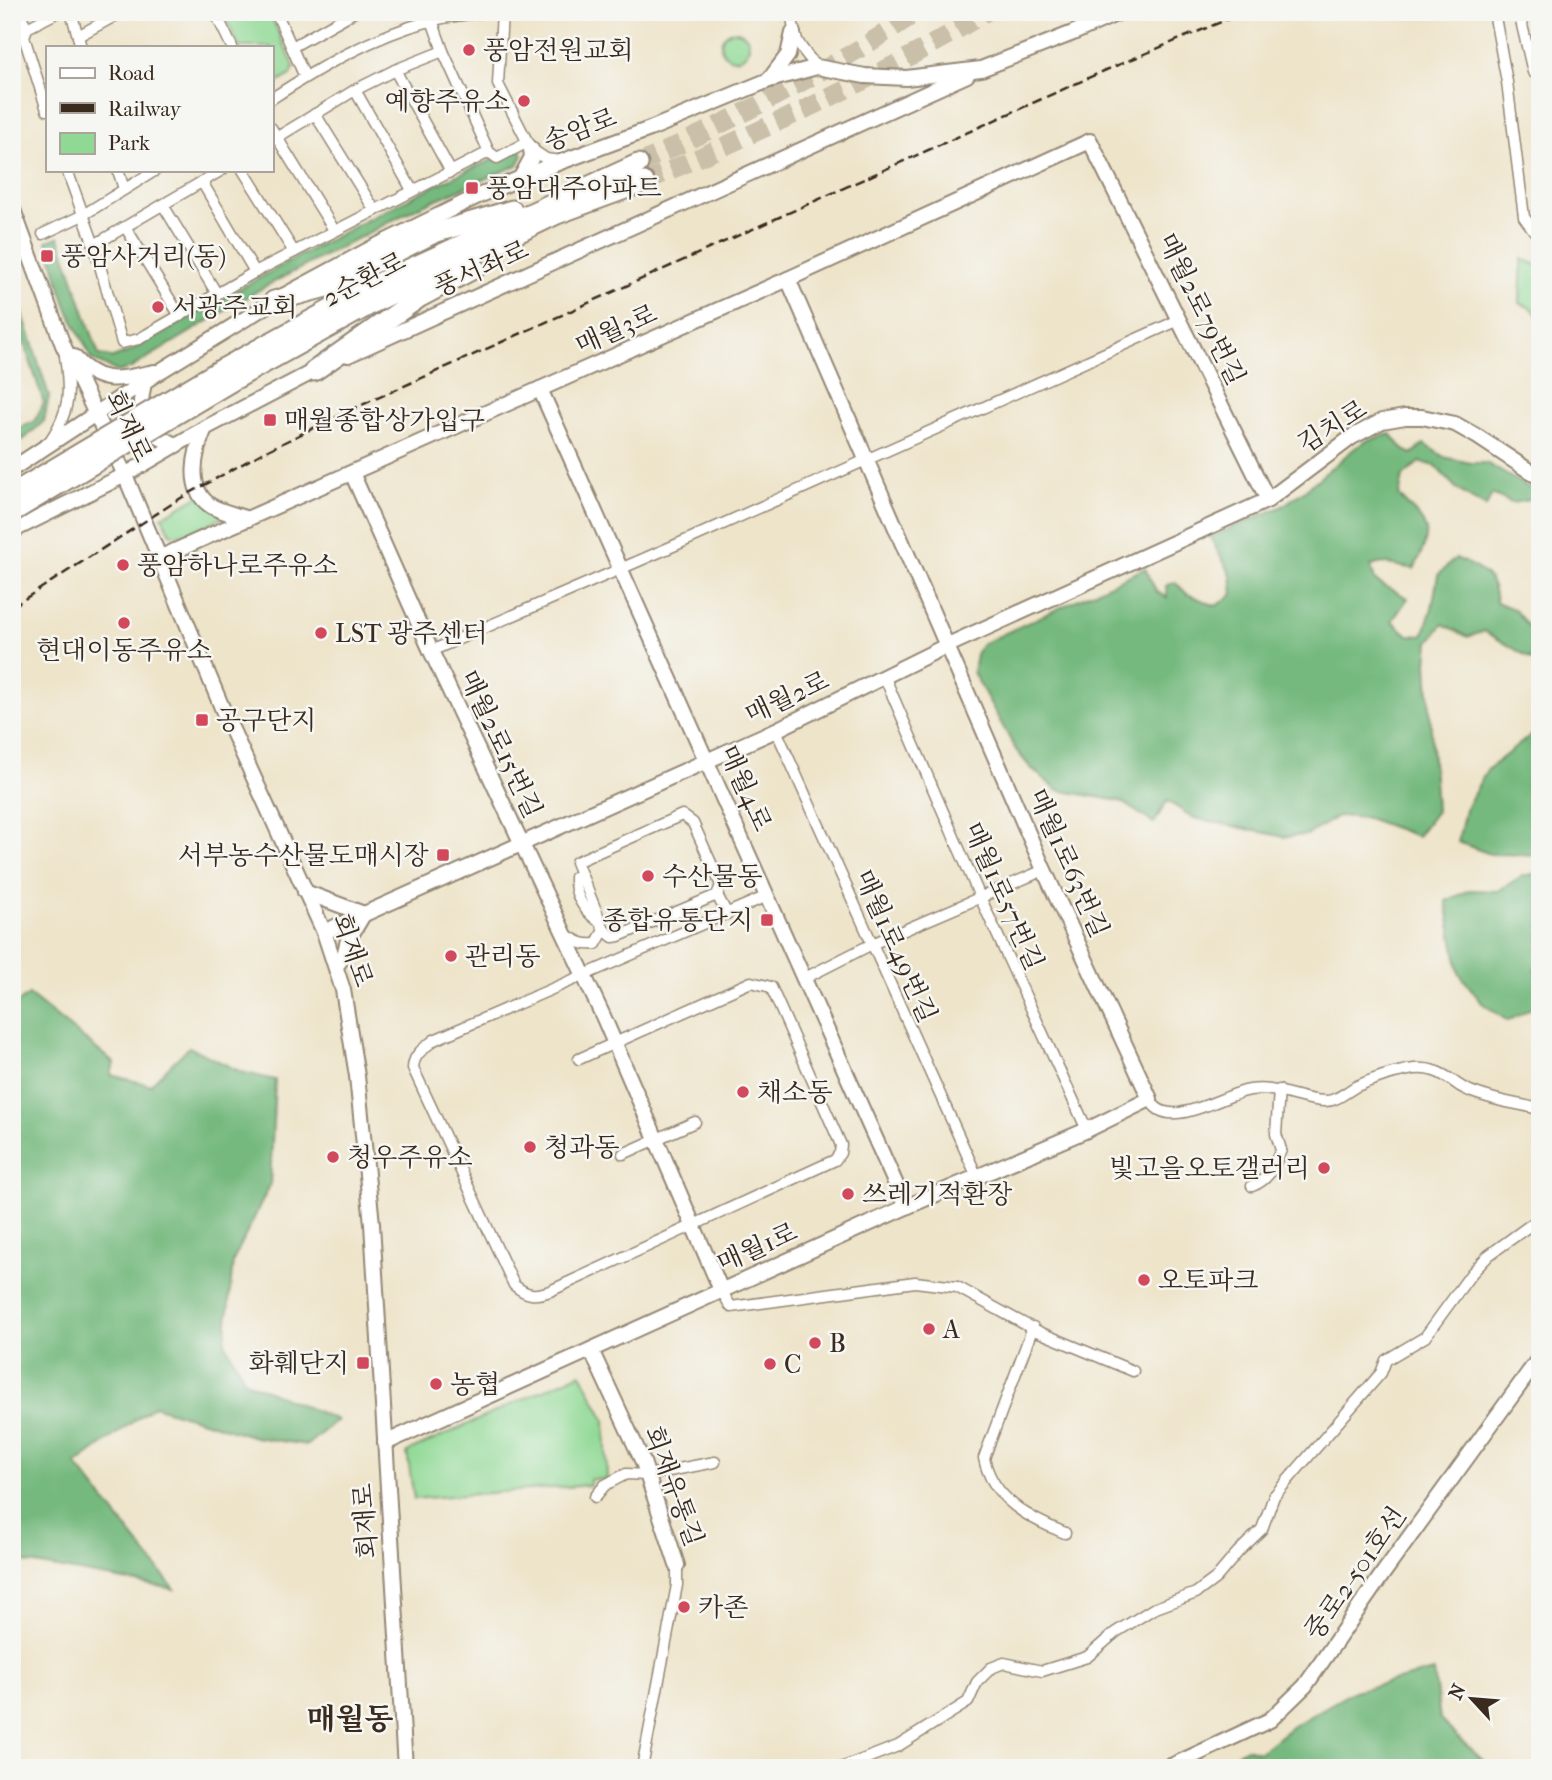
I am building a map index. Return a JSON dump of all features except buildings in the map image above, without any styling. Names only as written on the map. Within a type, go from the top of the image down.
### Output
[{"type":"highway","points":[[314,371],[420,297],[641,173]]},
{"type":"highway","name":"2순환로","points":[[12,512],[226,376],[383,281],[573,192],[641,173]]},
{"type":"highway","name":"2순환로","points":[[12,494],[226,376],[641,173]]},
{"type":"highway","points":[[274,301],[326,287],[434,233],[573,192]]},
{"type":"street","points":[[19,12],[27,28]]},
{"type":"street","points":[[46,107],[24,37],[27,28],[58,12]]},
{"type":"street","points":[[71,12],[81,46]]},
{"type":"street","points":[[78,36],[122,12]]},
{"type":"street","points":[[215,12],[232,46]]},
{"type":"street","points":[[276,12],[305,77]]},
{"type":"street","points":[[292,47],[354,12]]},
{"type":"street","points":[[273,98],[342,57],[430,17],[484,12]]},
{"type":"street","points":[[502,12],[498,84],[530,145],[532,157],[520,179]]},
{"type":"street","points":[[769,80],[788,55],[793,33],[792,12]]},
{"type":"street","name":"송암로","points":[[12,469],[162,370],[274,301],[476,197],[769,80],[817,67],[865,76],[906,78],[981,69],[1120,12]]},
{"type":"street","points":[[1494,12],[1507,82],[1524,217],[1535,232],[1540,234]]},
{"type":"street","points":[[1519,12],[1533,72]]},
{"type":"street","points":[[430,17],[489,152],[497,158],[530,145]]},
{"type":"street","points":[[793,33],[817,67]]},
{"type":"street","points":[[334,230],[273,136],[395,70],[443,51]]},
{"type":"street","name":"풍서좌로","points":[[12,531],[125,475],[205,428],[314,371],[981,69]]},
{"type":"street","points":[[395,70],[451,172]]},
{"type":"street","points":[[355,90],[412,190]]},
{"type":"street","points":[[315,114],[374,209]]},
{"type":"street","name":"매월3로","points":[[159,558],[788,279],[1090,141]]},
{"type":"street","name":"매월2로79번길","points":[[1090,141],[1269,500]]},
{"type":"street","points":[[530,145],[546,159],[563,162]]},
{"type":"street","points":[[68,172],[94,245],[122,343],[139,339],[334,230],[489,152]]},
{"type":"street","points":[[119,172],[124,189]]},
{"type":"street","points":[[43,234],[83,215],[153,172]]},
{"type":"street","points":[[94,245],[219,172]]},
{"type":"street","points":[[244,172],[294,252]]},
{"type":"street","points":[[202,182],[256,272]]},
{"type":"street","points":[[163,205],[217,294]]},
{"type":"street","name":"회재로","points":[[12,207],[63,345],[125,475],[212,685],[324,932],[336,966],[347,1012],[360,1103],[372,1224],[405,1768]]},
{"type":"street","points":[[126,228],[180,316]]},
{"type":"street","name":"매월1로63번길","points":[[788,279],[1044,870],[1150,1098]]},
{"type":"street","points":[[431,651],[1179,320]]},
{"type":"street","points":[[63,345],[84,369],[103,378],[117,379],[162,370]]},
{"type":"street","points":[[44,448],[60,426],[70,391],[63,345]]},
{"type":"street","points":[[144,383],[139,403],[144,422],[154,435],[176,445]]},
{"type":"street","name":"매월4로","points":[[540,389],[906,1208]]},
{"type":"street","points":[[12,407],[15,415],[12,421]]},
{"type":"street","name":"김치로","points":[[1269,500],[1352,437],[1382,421],[1405,416],[1440,419],[1455,424],[1540,478]]},
{"type":"street","points":[[205,428],[195,456],[194,469],[200,493],[211,506],[248,519]]},
{"type":"street","name":"매월2로15번길","points":[[352,473],[431,651],[584,976],[657,1138],[721,1290]]},
{"type":"street","name":"매월2로","points":[[324,932],[776,730],[946,646],[1269,500]]},
{"type":"street","name":"매월1로57번길","points":[[885,678],[980,897],[1087,1130]]},
{"type":"street","name":"매월1로49번길","points":[[776,730],[978,1179]]},
{"type":"street","points":[[563,933],[582,944],[596,944],[602,927],[576,862],[682,815],[693,823],[722,885],[717,895],[613,937],[602,927],[583,909],[575,886],[575,877]]},
{"type":"street","points":[[805,978],[872,944],[1044,870]]},
{"type":"street","points":[[305,892],[364,914],[348,940],[344,956],[336,966]]},
{"type":"street","points":[[717,895],[727,914]]},
{"type":"street","points":[[579,1059],[751,982],[771,986],[841,1145],[840,1153],[830,1164],[550,1291],[536,1295],[521,1292],[506,1269],[416,1078],[414,1060],[418,1053],[434,1041],[767,896]]},
{"type":"street","points":[[1150,1098],[1158,1111],[1174,1113],[1251,1090],[1279,1090],[1324,1101],[1388,1075],[1431,1069],[1444,1073],[1471,1091],[1539,1112]]},
{"type":"street","points":[[1252,1186],[1264,1181],[1269,1175],[1281,1150],[1276,1134],[1279,1090]]},
{"type":"street","name":"매월1로","points":[[385,1443],[721,1290],[1087,1130],[1150,1098]]},
{"type":"street","points":[[623,1154],[695,1122]]},
{"type":"street","points":[[841,1768],[898,1746],[968,1702],[977,1682],[991,1668],[1004,1663],[1042,1671],[1087,1657],[1116,1632],[1153,1609],[1196,1593],[1216,1578],[1238,1552],[1262,1530],[1274,1496],[1381,1373],[1386,1360],[1425,1337],[1471,1274],[1489,1255],[1540,1218]]},
{"type":"street","points":[[721,1290],[730,1307],[915,1282],[933,1283],[963,1289],[1039,1332],[1133,1371]]},
{"type":"street","points":[[1032,1327],[984,1458],[986,1470],[1012,1504],[1034,1519],[1065,1533]]},
{"type":"street","name":"회재유통길","points":[[592,1350],[648,1475],[677,1565],[677,1584],[642,1768]]},
{"type":"street","name":"중로2-501호선","points":[[1167,1768],[1270,1720],[1305,1686],[1540,1357]]},
{"type":"street","points":[[595,1497],[605,1485],[626,1474],[648,1475],[715,1462]]},
{"type":"green space","points":[[223,12],[269,12],[294,66],[291,75],[273,85],[273,46],[239,46]]},
{"type":"green space","points":[[735,31],[745,35],[749,45],[745,55],[735,59],[725,55],[721,45],[725,35]]},
{"type":"green space","points":[[520,149],[523,155],[518,165],[420,206],[264,287],[131,368],[118,372],[91,359],[66,305],[47,241],[59,237],[99,355],[113,358],[129,352],[381,213],[459,174]]},
{"type":"green space","points":[[1522,259],[1540,266],[1540,320],[1533,309],[1520,303]]},
{"type":"green space","points":[[12,279],[49,396],[44,421],[23,440],[15,429],[34,422],[44,403],[12,306]]},
{"type":"green space","points":[[1391,434],[1404,450],[1412,454],[1424,444],[1444,457],[1470,463],[1486,463],[1540,494],[1540,498],[1512,503],[1492,494],[1486,507],[1458,490],[1435,466],[1420,462],[1403,476],[1399,496],[1423,522],[1426,536],[1414,569],[1382,563],[1371,566],[1375,581],[1408,598],[1392,621],[1408,635],[1423,636],[1438,575],[1456,558],[1484,574],[1492,585],[1496,602],[1514,609],[1531,630],[1540,612],[1540,664],[1484,631],[1468,637],[1443,624],[1429,642],[1427,663],[1436,811],[1417,836],[1367,818],[1338,816],[1307,835],[1285,837],[1194,818],[1167,801],[1154,823],[1120,801],[1057,790],[1030,767],[1016,750],[973,672],[976,654],[982,644],[1145,568],[1156,591],[1167,598],[1166,586],[1175,582],[1187,594],[1216,606],[1233,594],[1231,575],[1210,537],[1281,507],[1355,448],[1368,440]]},
{"type":"green space","points":[[204,493],[224,517],[184,535],[171,534],[162,517]]},
{"type":"green space","points":[[1540,728],[1540,855],[1490,854],[1458,842],[1465,810],[1487,770]]},
{"type":"green space","points":[[1540,873],[1540,965],[1535,968],[1540,981],[1540,1003],[1508,1021],[1482,1003],[1459,973],[1446,901],[1470,890],[1498,891],[1522,876]]},
{"type":"green space","points":[[29,995],[114,1063],[111,1075],[150,1085],[189,1047],[241,1072],[275,1080],[270,1185],[233,1261],[225,1343],[245,1381],[337,1420],[307,1445],[255,1437],[154,1406],[76,1464],[174,1589],[12,1560],[12,1007]]},
{"type":"green space","points":[[581,1373],[605,1420],[607,1480],[590,1479],[590,1485],[414,1499],[407,1452]]},
{"type":"green space","points":[[1434,1671],[1440,1720],[1491,1768],[1211,1768],[1246,1748],[1260,1752],[1293,1726],[1354,1691]]},
{"type":"tunnel","points":[[638,164],[780,94],[917,12]]},
{"type":"tunnel","points":[[644,182],[861,82],[986,12]]},
{"type":"railway","points":[[12,607],[181,498],[262,453],[353,409],[1106,70],[1245,12]]},
{"type":"place","name":"풍암전원교회","points":[[469,50]]},
{"type":"place","name":"예향주유소","points":[[524,101]]},
{"type":"place","name":"풍암대주아파트","points":[[472,188]]},
{"type":"place","name":"풍암사거리(동)","points":[[47,256]]},
{"type":"place","name":"서광주교회","points":[[158,307]]},
{"type":"place","name":"매월종합상가입구","points":[[270,420]]},
{"type":"place","name":"풍암하나로주유소","points":[[123,565]]},
{"type":"place","name":"현대이동주유소","points":[[124,623]]},
{"type":"place","name":"LST 광주센터","points":[[321,633]]},
{"type":"place","name":"공구단지","points":[[202,720]]},
{"type":"place","name":"서부농수산물도매시장","points":[[443,855]]},
{"type":"place","name":"수산물동","points":[[648,876]]},
{"type":"place","name":"종합유통단지","points":[[767,920]]},
{"type":"place","name":"관리동","points":[[451,956]]},
{"type":"place","name":"채소동","points":[[743,1092]]},
{"type":"place","name":"청과동","points":[[530,1147]]},
{"type":"place","name":"청우주유소","points":[[333,1157]]},
{"type":"place","name":"빛고을오토갤러리","points":[[1324,1168]]},
{"type":"place","name":"쓰레기적환장","points":[[848,1194]]},
{"type":"place","name":"오토파크","points":[[1144,1280]]},
{"type":"place","name":"A","points":[[929,1329]]},
{"type":"place","name":"B","points":[[815,1343]]},
{"type":"place","name":"화훼단지","points":[[363,1363]]},
{"type":"place","name":"C","points":[[770,1364]]},
{"type":"place","name":"농협","points":[[436,1384]]},
{"type":"place","name":"카존","points":[[684,1607]]},
{"type":"district","name":"매월동","points":[[350,1719]]}]
